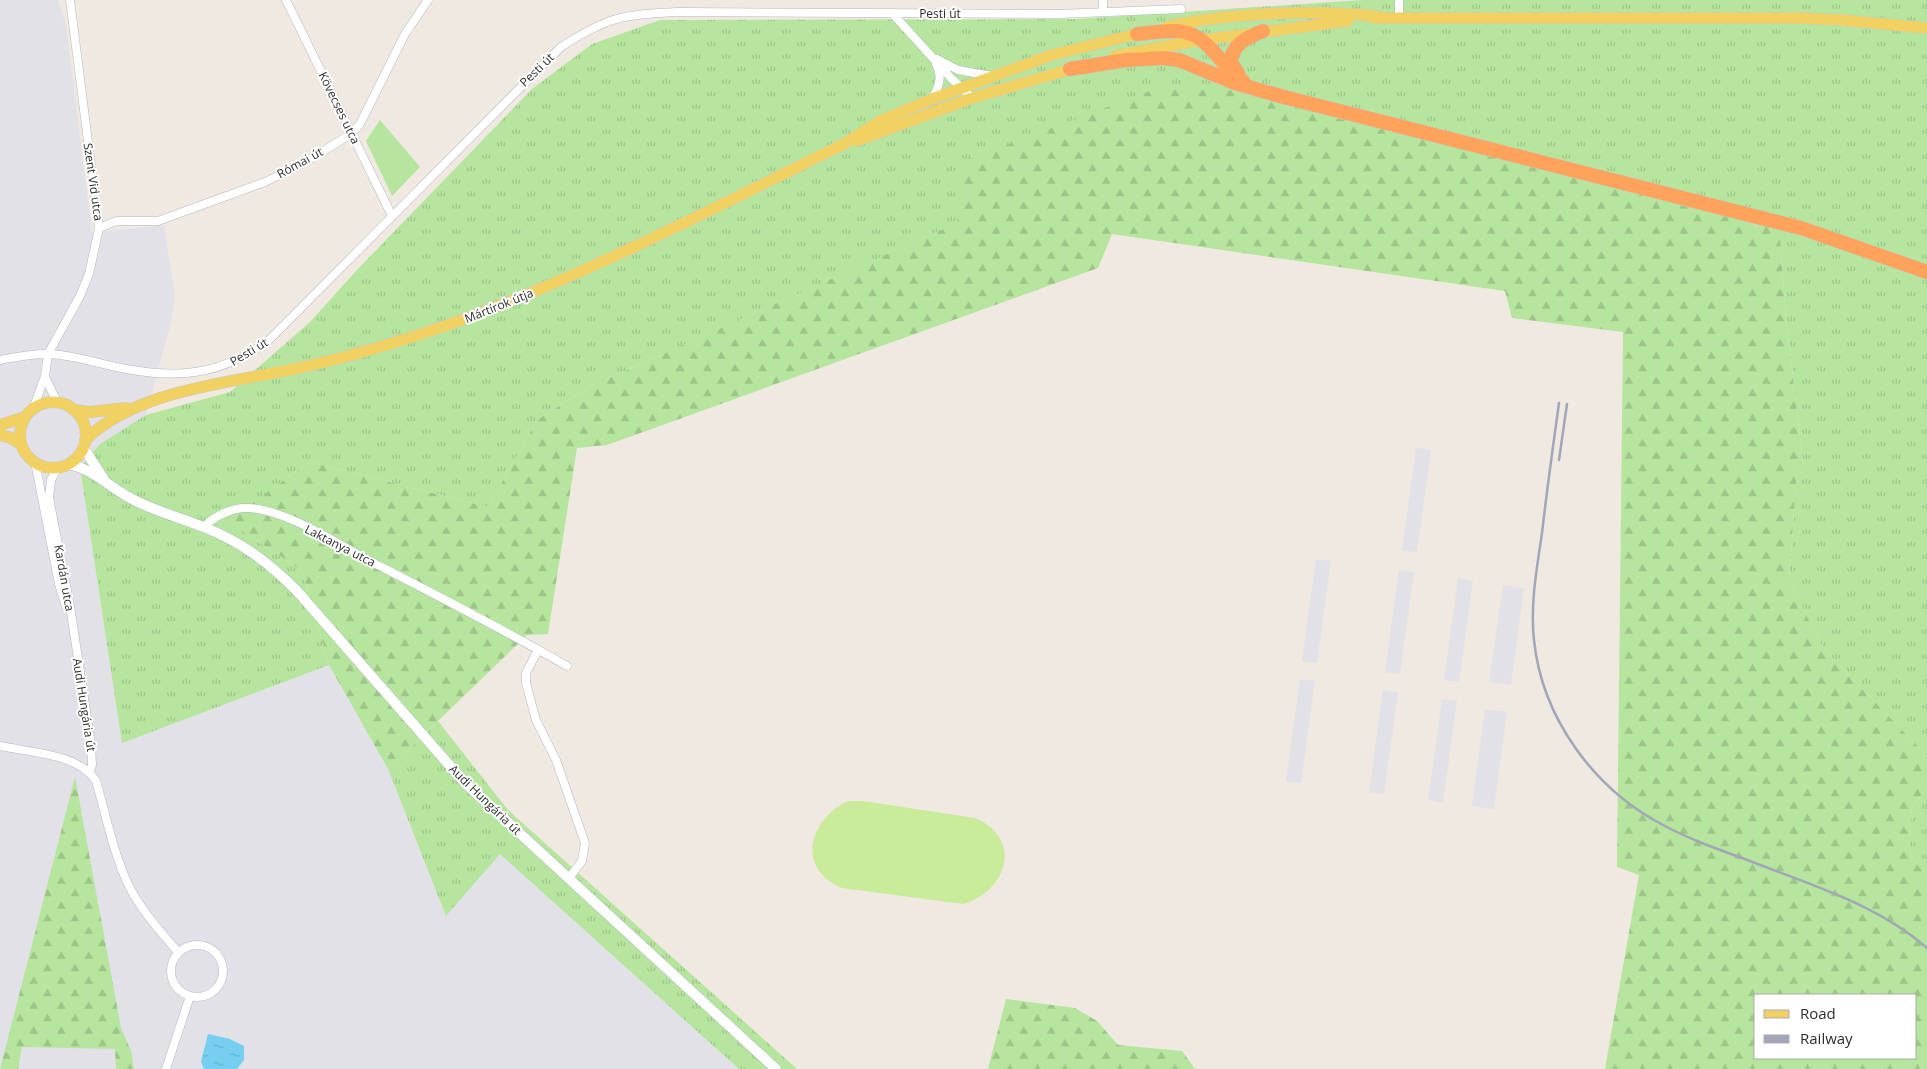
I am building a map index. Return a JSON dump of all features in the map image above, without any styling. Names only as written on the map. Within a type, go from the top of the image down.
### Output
[{"type":"highway","points":[[1250,86],[1237,72],[1231,63],[1231,58],[1243,40],[1263,31]]},
{"type":"highway","points":[[1137,34],[1184,32],[1201,40],[1226,68],[1250,86]]},
{"type":"highway","points":[[1070,70],[1126,60],[1163,58],[1180,60],[1220,77],[1280,96],[1800,228],[1927,272]]},
{"type":"main road","points":[[844,144],[880,121],[932,98],[1052,55],[1137,34],[1212,20],[1282,15],[1362,14],[1381,17]]},
{"type":"main road","points":[[844,144],[871,136],[972,98],[1128,53],[1263,31],[1381,17],[1798,18],[1927,28]]},
{"type":"main road","name":"Mártírok útja","points":[[57,402],[74,410],[90,412],[133,408],[186,392],[372,350],[471,318],[557,283],[844,144]]},
{"type":"main road","points":[[0,425],[29,413],[48,402],[57,402]]},
{"type":"main road","name":"Mártírok útja","points":[[63,466],[78,456],[84,444],[102,425],[133,408]]},
{"type":"main road","points":[[74,410],[82,420],[84,444]]},
{"type":"main road","points":[[29,413],[20,432],[21,444],[26,454],[35,462],[50,467],[63,466]]},
{"type":"main road","points":[[0,435],[9,437],[21,444]]},
{"type":"street","name":"Szent Vid utca","points":[[29,413],[45,376],[48,354],[86,281],[99,228],[70,0]]},
{"type":"street","name":"Kövecses utca","points":[[286,0],[392,216]]},
{"type":"street","name":"Római út","points":[[99,228],[116,221],[158,221],[227,197],[265,182],[302,164],[351,134],[360,124],[405,34],[428,0]]},
{"type":"street","points":[[1103,0],[1103,12]]},
{"type":"street","points":[[1399,0],[1399,16]]},
{"type":"street","name":"Pesti út","points":[[0,360],[48,354],[132,370],[174,374],[224,367],[240,360],[269,340],[561,47],[591,27],[609,20],[626,15],[678,12],[892,14],[1103,12],[1181,9]]},
{"type":"street","points":[[892,14],[972,98]]},
{"type":"street","points":[[930,53],[958,70],[994,76]]},
{"type":"street","points":[[930,53],[940,77],[939,87],[932,98]]},
{"type":"street","points":[[45,376],[57,402]]},
{"type":"street","points":[[84,444],[107,483]]},
{"type":"street","name":"Kardán utca","points":[[35,462],[58,584],[70,620]]},
{"type":"street","points":[[63,466],[80,466],[134,500],[204,527]]},
{"type":"street","name":"Kardán utca","points":[[63,466],[50,480],[49,498],[70,606],[70,620]]},
{"type":"street","name":"Laktanya utca","points":[[204,527],[218,516],[232,510],[247,508],[290,520],[567,666]]},
{"type":"street","name":"Audi Hungária út","points":[[204,527],[251,551],[285,579],[465,783],[776,1069]]},
{"type":"street","name":"Audi Hungária út","points":[[70,620],[90,744],[92,765],[90,771],[96,781],[117,858],[129,886],[153,923],[178,952]]},
{"type":"street","points":[[538,650],[526,673],[526,683],[536,720],[556,760],[585,843],[582,861],[570,878]]},
{"type":"street","points":[[0,746],[75,761],[90,771]]},
{"type":"street","points":[[189,946],[203,946],[217,954],[222,963],[222,975],[217,988],[204,996],[190,996],[179,990],[172,979],[171,966],[178,952],[189,946]]},
{"type":"street","points":[[166,1069],[190,996]]},
{"type":"shaded area","points":[[0,0],[58,0],[66,25],[92,233],[164,225],[175,296],[171,322],[146,415],[100,444],[80,467],[122,743],[329,665],[388,769],[446,916],[500,853],[739,1069],[0,1069]]},
{"type":"shaded area","points":[[1416,448],[1431,450],[1417,552],[1402,550]]},
{"type":"shaded area","points":[[1316,559],[1331,561],[1317,663],[1302,661]]},
{"type":"shaded area","points":[[1399,570],[1414,572],[1400,674],[1385,672]]},
{"type":"shaded area","points":[[1458,578],[1473,581],[1459,682],[1444,680]]},
{"type":"shaded area","points":[[1503,585],[1524,588],[1511,685],[1489,682]]},
{"type":"shaded area","points":[[1300,679],[1315,681],[1301,783],[1286,781]]},
{"type":"shaded area","points":[[1383,690],[1398,693],[1384,794],[1369,792]]},
{"type":"shaded area","points":[[1442,699],[1457,701],[1443,803],[1428,800]]},
{"type":"shaded area","points":[[1485,709],[1507,712],[1494,809],[1472,806]]},
{"type":"green space","points":[[1362,0],[1927,0],[1927,756],[1823,648],[1789,581],[1797,470],[1803,463],[1786,318],[1779,222],[958,223],[591,386],[537,420],[488,507],[310,462],[227,520],[302,571],[329,665],[122,743],[80,467],[100,444],[146,415],[230,392],[310,322],[356,271],[532,89],[592,44],[660,20],[1077,19]]},
{"type":"green space","points":[[1155,89],[1264,91],[1779,222],[1786,318],[1803,463],[1797,470],[1789,581],[1823,648],[1927,756],[1927,788],[1912,807],[1909,853],[1927,877],[1927,1069],[1605,1069],[1639,875],[1617,867],[1623,332],[1512,318],[1505,291],[1112,234],[1098,268],[607,445],[577,448],[548,634],[527,635],[388,769],[329,665],[302,571],[227,520],[310,462],[488,507],[537,420],[591,386],[957,223],[964,161]]},
{"type":"green space","points":[[380,120],[420,167],[392,196],[366,141]]},
{"type":"green space","points":[[438,721],[508,810],[797,1069],[739,1069],[500,854],[446,916],[388,769]]},
{"type":"green space","points":[[75,777],[121,1028],[131,1051],[134,1069],[116,1069],[115,1049],[22,1047],[18,1069],[0,1069]]},
{"type":"green space","points":[[1927,788],[1927,877],[1909,853],[1912,807]]},
{"type":"green space","points":[[848,801],[863,801],[975,818],[990,827],[1000,838],[1004,851],[1004,864],[999,876],[991,888],[963,904],[842,888],[827,880],[818,869],[813,857],[813,844],[816,832],[824,820],[834,809]]},
{"type":"green space","points":[[1006,999],[1075,1008],[1097,1021],[1118,1045],[1182,1051],[1195,1069],[988,1069]]},
{"type":"water","points":[[208,1034],[230,1039],[244,1046],[244,1060],[237,1069],[204,1069],[201,1062]]},
{"type":"railway","points":[[1559,403],[1535,586],[1533,627],[1539,669],[1548,697],[1560,723],[1576,748],[1594,771],[1615,792],[1638,810],[1663,825],[1703,844],[1840,896],[1886,919],[1907,932],[1927,948]]},
{"type":"railway","points":[[1559,460],[1567,404]]}]
